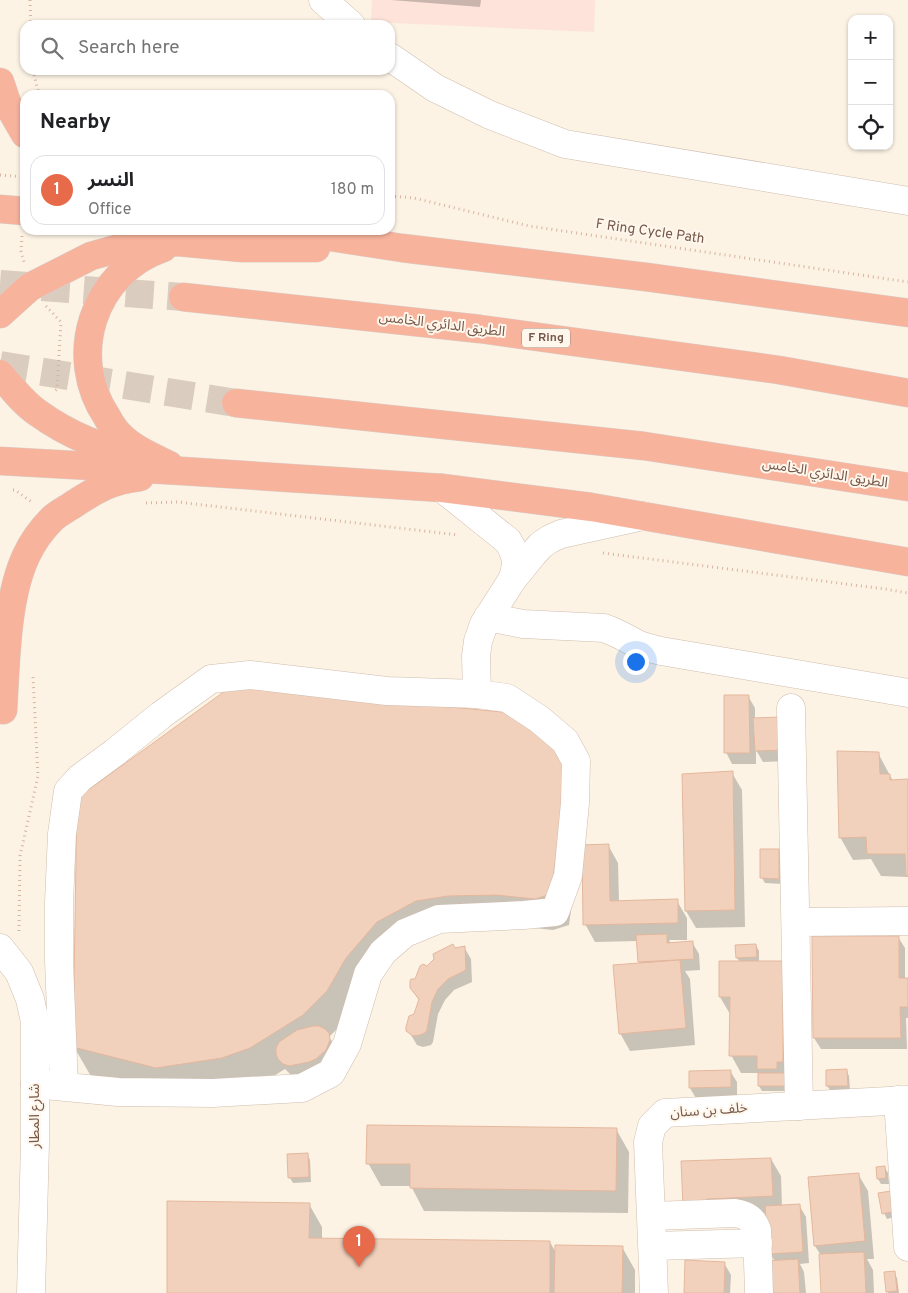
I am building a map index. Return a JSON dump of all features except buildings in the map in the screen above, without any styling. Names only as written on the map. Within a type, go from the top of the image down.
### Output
[{"type":"highway","points":[[0,82],[7,103],[20,125]]},
{"type":"highway","points":[[318,235],[402,248],[646,277],[908,312]]},
{"type":"highway","points":[[178,242],[150,252],[125,269],[106,291],[93,318],[87,347],[89,377],[95,396],[115,430],[138,450],[182,471]]},
{"type":"highway","points":[[0,314],[30,287],[91,256],[148,243],[178,242],[242,248],[402,248]]},
{"type":"highway","name":"الطريق الدائري الخامس","points":[[183,297],[480,329],[779,370],[908,393]]},
{"type":"highway","points":[[0,374],[18,395],[37,412],[70,433],[106,448],[182,471]]},
{"type":"highway","name":"الطريق الدائري الخامس","points":[[236,403],[644,446],[908,487]]},
{"type":"highway","points":[[8,462],[442,488],[591,507],[908,562]]},
{"type":"highway","points":[[1,719],[10,618],[17,581],[26,555],[41,532],[53,518],[100,487],[122,479],[182,471]]},
{"type":"highway","points":[[0,664],[1,719]]},
{"type":"street","points":[[323,0],[345,20]]},
{"type":"street","points":[[395,60],[435,88],[490,115],[565,144],[908,200]]},
{"type":"street","points":[[442,488],[508,541],[516,560],[516,570],[512,580]]},
{"type":"street","points":[[477,694],[476,656],[478,641],[484,624],[512,580],[537,550],[550,539],[561,534],[643,516]]},
{"type":"street","points":[[488,617],[523,624],[594,626],[623,635],[635,643],[648,648],[661,651],[908,693]]},
{"type":"street","points":[[35,1084],[64,1087],[118,1092],[203,1093],[302,1088],[331,1073],[347,1044],[368,974],[382,952],[405,932],[439,919],[554,912],[568,876],[574,803],[576,761],[565,741],[539,719],[507,698],[477,694],[387,690],[250,674],[211,679],[80,778],[68,791],[62,834],[59,902],[59,961],[64,1087]]},
{"type":"street","points":[[792,708],[799,1106]]},
{"type":"street","points":[[796,922],[908,921]]},
{"type":"street","name":"شارع المطار","points":[[10,941],[19,972],[30,999],[35,1022],[35,1143],[31,1293]]},
{"type":"street","points":[[903,1100],[908,1247]]},
{"type":"street","name":"خلف بن سنان","points":[[654,1293],[648,1142],[652,1126],[665,1113],[903,1100]]},
{"type":"street","points":[[652,1216],[735,1213],[743,1214],[749,1218],[757,1230],[758,1293]]},
{"type":"street","points":[[653,1246],[758,1243]]},
{"type":"path","points":[[30,0],[31,20]]},
{"type":"path","points":[[34,75],[39,90]]},
{"type":"path","points":[[0,175],[20,177]]},
{"type":"path","name":"F Ring Cycle Path","points":[[395,196],[414,198],[529,226],[908,282]]},
{"type":"path","points":[[16,210],[21,251],[30,287],[61,322],[57,389],[37,412]]},
{"type":"path","points":[[8,462],[16,490]]},
{"type":"path","points":[[8,489],[16,490],[53,518]]},
{"type":"path","points":[[10,941],[20,856],[38,776],[32,669]]},
{"type":"shaded area","points":[[372,0],[595,0],[594,32],[395,23],[395,20],[371,20]]},
{"type":"tunnel","points":[[0,284],[183,297]]},
{"type":"tunnel","points":[[0,365],[236,403]]},
{"type":"place","name":"النسر","points":[[359,1267]]}]
